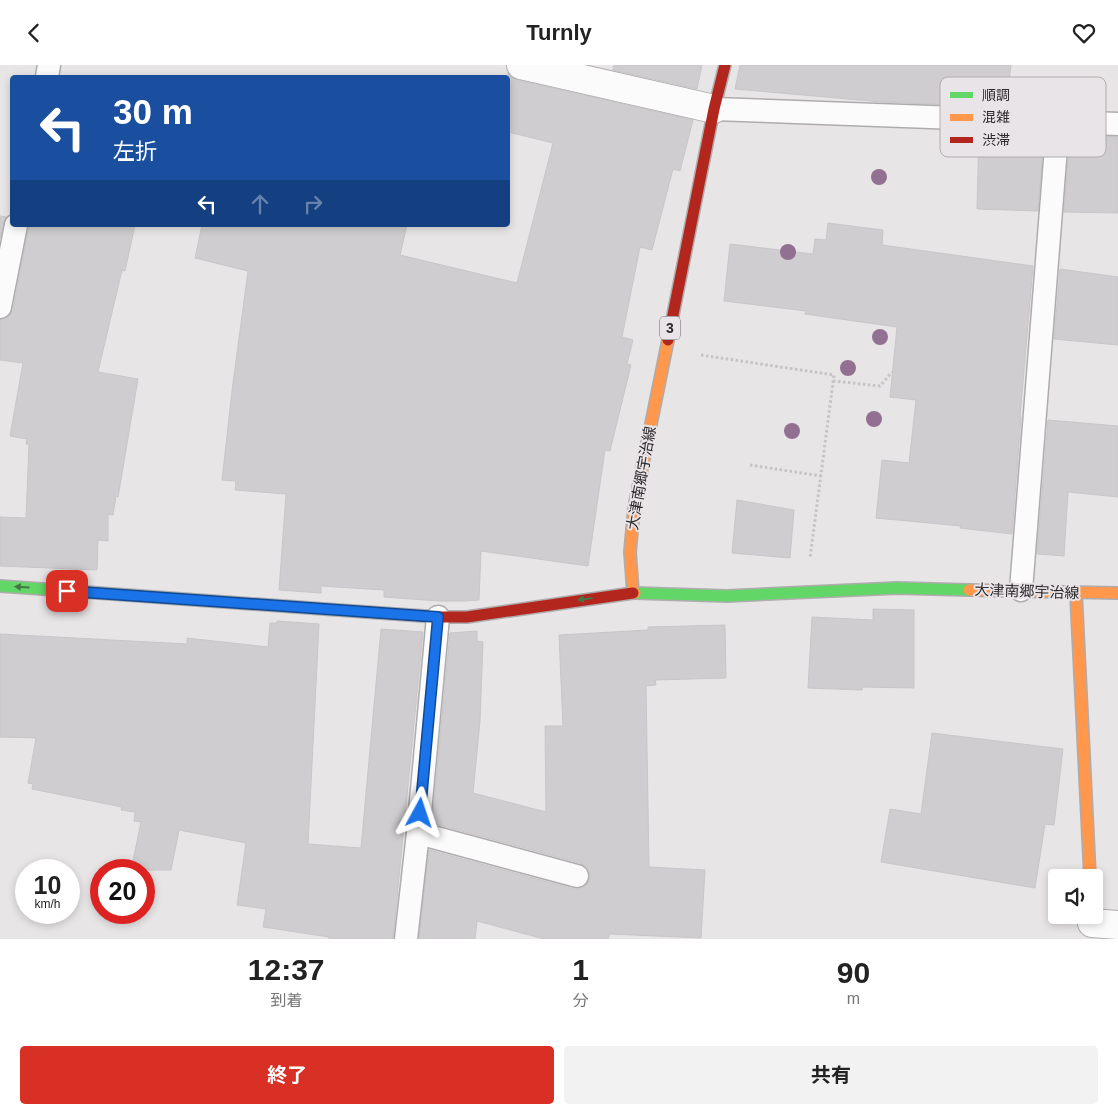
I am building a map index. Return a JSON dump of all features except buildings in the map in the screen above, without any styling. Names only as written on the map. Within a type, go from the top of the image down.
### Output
[{"type":"main road","name":"大津南郷宇治線","points":[[725,65],[714,109],[634,508],[630,552],[633,593],[727,596],[897,588],[1118,593]]},
{"type":"main road","points":[[0,586],[438,617],[466,617],[633,593]]},
{"type":"main road","points":[[1076,593],[1090,869]]},
{"type":"street","points":[[521,65],[714,109]]},
{"type":"lane","points":[[714,109],[940,118]]},
{"type":"lane","points":[[1021,590],[1055,157]]},
{"type":"lane","points":[[0,307],[16,227]]},
{"type":"lane","points":[[406,939],[438,617]]},
{"type":"lane","points":[[418,833],[577,876]]},
{"type":"path","points":[[694,354],[834,375],[805,592]]},
{"type":"path","points":[[833,381],[880,386],[892,371]]},
{"type":"path","points":[[750,465],[821,476]]},
{"type":"traffic: fast","points":[[0,586],[366,612]]},
{"type":"traffic: fast","points":[[635,593],[727,596],[897,588],[969,590]]},
{"type":"traffic: slow","points":[[635,593],[633,593],[630,552],[634,508],[668,340]]},
{"type":"traffic: slow","points":[[969,590],[1118,593]]},
{"type":"traffic: slow","points":[[1076,593],[1090,869]]},
{"type":"traffic: jam","points":[[668,340],[714,109],[725,65]]},
{"type":"traffic: jam","points":[[366,612],[467,617],[633,593]]},
{"type":"route","points":[[67,591],[438,617],[420,813]]}]
